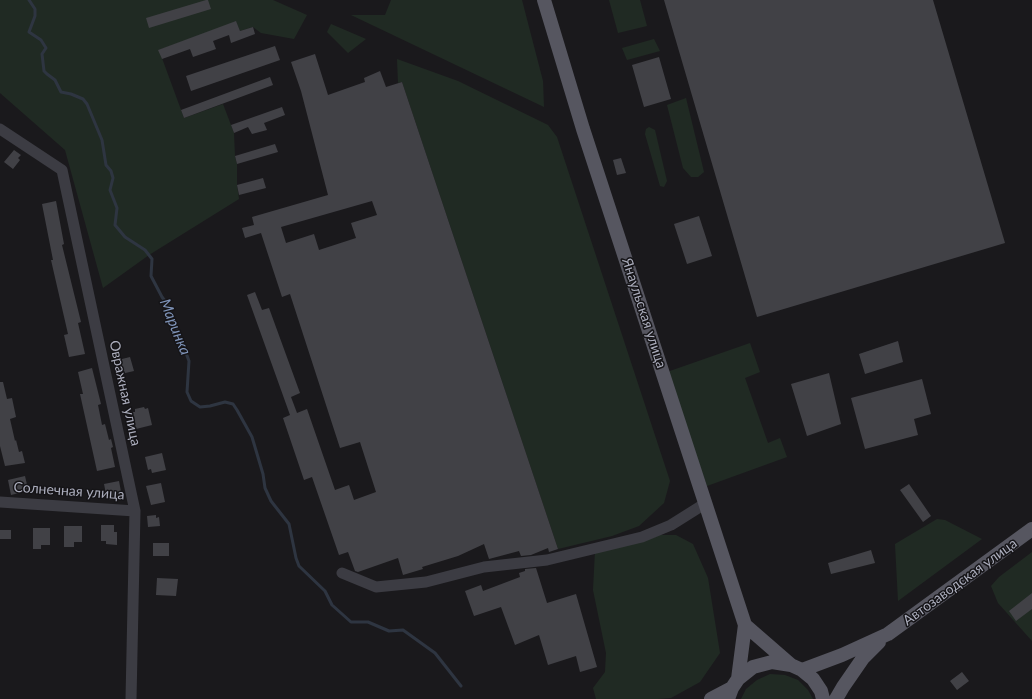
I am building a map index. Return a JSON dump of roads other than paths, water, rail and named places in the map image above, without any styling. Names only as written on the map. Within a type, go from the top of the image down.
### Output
[{"type":"main road","name":"Янаульская улица","points":[[544,0],[583,129],[746,625]]},
{"type":"main road","name":"Автозаводская улица","points":[[888,634],[1032,529]]},
{"type":"main road","points":[[733,689],[746,625],[796,667],[813,679],[821,691],[823,699]]},
{"type":"main road","points":[[711,699],[733,689],[754,667],[772,662],[796,667],[842,655],[888,634]]},
{"type":"main road","points":[[836,699],[863,658],[888,634]]},
{"type":"street","name":"Овражная улица","points":[[0,128],[62,170],[135,511],[130,699]]},
{"type":"street","name":"Солнечная улица","points":[[0,502],[135,511]]},
{"type":"street","points":[[342,573],[376,587],[426,582],[484,567],[547,560],[642,537],[671,525],[706,503]]},
{"type":"waterway","name":"Маринка","points":[[29,0],[35,9],[35,16],[29,32],[41,40],[46,48],[42,54],[44,71],[55,80],[61,92],[83,99],[87,104],[102,140],[106,165],[111,171],[113,178],[110,190],[117,208],[115,225],[125,237],[145,250],[152,259],[151,276],[168,305],[189,361],[187,392],[191,401],[200,407],[225,402],[233,404],[252,437],[263,474],[265,488],[271,501],[289,524],[299,566],[325,591],[332,605],[351,622],[368,622],[389,631],[403,630],[435,653],[461,686]]}]
